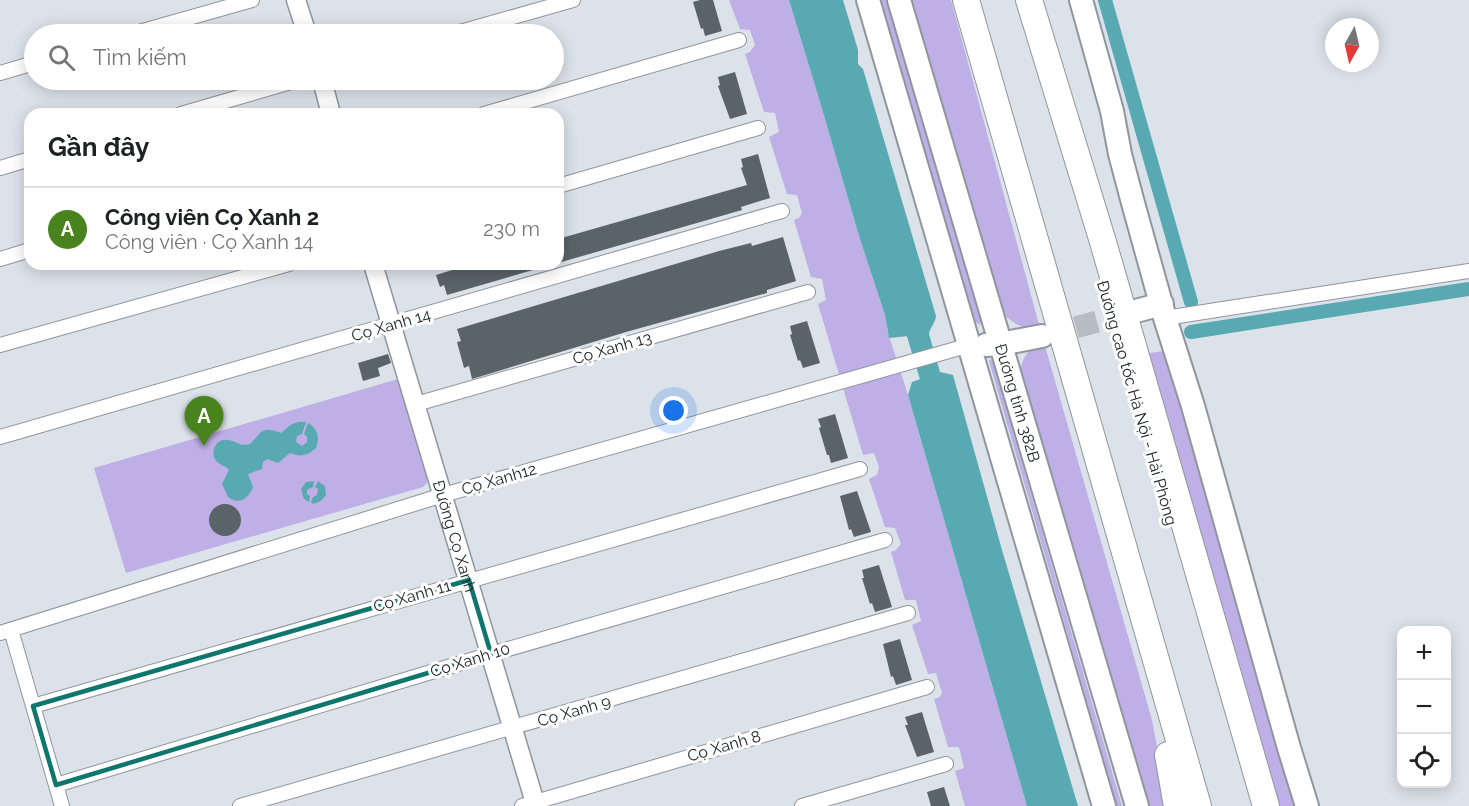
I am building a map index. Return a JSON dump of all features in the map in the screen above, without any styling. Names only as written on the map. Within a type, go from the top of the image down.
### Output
[{"type":"highway","points":[[958,0],[1016,224],[1167,752],[1178,806]]},
{"type":"highway","points":[[966,0],[1198,806]]},
{"type":"highway","name":"Đường cao tốc Hà Nội - Hải Phòng","points":[[1020,0],[1254,806]]},
{"type":"highway","points":[[1029,0],[1103,242],[1266,806]]},
{"type":"main road","name":"Đường tỉnh 382B","points":[[868,0],[1104,806]]},
{"type":"main road","name":"Đường tỉnh 382B","points":[[899,0],[1137,806]]},
{"type":"main road","points":[[1081,0],[1112,111],[1120,154],[1164,311],[1194,406],[1307,806]]},
{"type":"main road","points":[[1132,312],[1164,311]]},
{"type":"main road","points":[[970,345],[1000,344],[1042,336]]},
{"type":"street","points":[[167,24],[252,0]]},
{"type":"street","points":[[296,0],[304,24]]},
{"type":"street","points":[[488,24],[573,0]]},
{"type":"street","points":[[504,108],[739,40]]},
{"type":"street","points":[[0,73],[24,66]]},
{"type":"street","points":[[202,108],[264,90]]},
{"type":"street","points":[[325,90],[330,108]]},
{"type":"street","points":[[564,184],[758,128]]},
{"type":"street","points":[[0,168],[24,161]]},
{"type":"street","name":"Cọ Xanh 14","points":[[0,437],[782,211]]},
{"type":"street","points":[[0,259],[24,252]]},
{"type":"street","points":[[0,345],[268,270]]},
{"type":"street","name":"Đường Cọ Xanh","points":[[375,270],[513,729],[531,805]]},
{"type":"street","points":[[1164,311],[1469,270]]},
{"type":"street","name":"Cọ Xanh 13","points":[[416,404],[808,292]]},
{"type":"street","name":"Cọ Xanh12","points":[[5,632],[443,495],[970,345]]},
{"type":"street","name":"Cọ Xanh 11","points":[[33,706],[860,468]]},
{"type":"street","name":"Cọ Xanh 10","points":[[56,785],[491,654],[885,540]]},
{"type":"street","name":"Cọ Xanh 9","points":[[240,806],[513,729],[908,613]]},
{"type":"street","points":[[5,632],[33,706],[62,806]]},
{"type":"street","name":"Cọ Xanh 8","points":[[531,805],[927,687]]},
{"type":"street","points":[[802,806],[946,764]]},
{"type":"highlighted area","points":[[469,580],[491,654],[56,785],[33,706]]},
{"type":"shaded area","points":[[729,0],[789,0],[859,236],[885,315],[888,333],[1027,806],[965,806],[955,771],[964,768],[959,747],[948,747],[934,699],[940,697],[942,693],[936,673],[928,674],[912,625],[921,621],[916,600],[905,600],[891,552],[901,544],[895,528],[885,527],[869,479],[877,475],[879,467],[874,453],[863,455],[818,304],[826,300],[822,279],[811,277],[794,220],[802,213],[797,195],[787,194],[769,137],[779,132],[775,113],[764,112],[745,54],[750,52],[755,45],[750,30],[740,29]]},
{"type":"shaded area","points":[[881,0],[888,0],[981,319],[980,325],[974,321]]},
{"type":"shaded area","points":[[911,0],[951,0],[1041,332],[1019,325],[1000,311]]},
{"type":"shaded area","points":[[1043,339],[1152,720],[1168,806],[1143,806],[1020,376],[1026,354]]},
{"type":"shaded area","points":[[1164,351],[1300,806],[1272,806],[1142,354]]},
{"type":"shaded area","points":[[990,359],[992,360],[1122,806],[1117,806]]},
{"type":"shaded area","points":[[398,379],[427,477],[427,483],[423,487],[126,573],[94,468]]},
{"type":"water","points":[[789,0],[843,0],[858,50],[858,64],[863,69],[936,316],[929,334],[940,372],[953,375],[1078,806],[1027,806],[908,395],[912,382],[929,376],[918,335],[889,338],[885,315],[859,236]]},
{"type":"water","points":[[306,422],[296,442],[302,446],[307,442],[304,434],[308,423],[317,434],[316,448],[304,455],[290,453],[278,463],[267,459],[263,462],[262,469],[248,474],[253,487],[246,498],[239,501],[228,497],[222,484],[229,470],[215,459],[213,452],[216,445],[228,440],[247,445],[263,431],[281,433],[292,424]]},
{"type":"water","points":[[314,481],[313,487],[307,490],[310,496],[309,502],[304,499],[301,489],[306,482]]},
{"type":"water","points":[[318,481],[325,486],[326,495],[321,501],[313,504],[311,502],[317,495],[318,489],[315,487]]},
{"type":"building","points":[[713,0],[722,31],[705,36],[693,2]]},
{"type":"building","points":[[735,72],[747,114],[730,119],[718,86],[720,85],[718,77]]},
{"type":"building","points":[[758,154],[770,198],[741,207],[742,210],[564,261],[564,237],[747,185],[741,168],[743,167],[741,159]]},
{"type":"building","points":[[783,237],[796,281],[767,290],[767,293],[626,332],[472,379],[469,366],[464,368],[457,342],[461,341],[457,329],[719,251],[751,243],[752,246]]},
{"type":"building","points":[[452,270],[533,270],[447,295],[444,285],[440,287],[436,275]]},
{"type":"building","points":[[807,321],[820,363],[803,368],[800,360],[798,361],[790,335],[792,334],[790,326]]},
{"type":"building","points":[[388,354],[391,363],[378,368],[380,376],[363,381],[358,363]]},
{"type":"building","points":[[835,414],[848,458],[831,463],[818,419]]},
{"type":"building","points":[[857,491],[871,532],[854,537],[851,529],[849,530],[840,496]]},
{"type":"building","points":[[225,504],[236,509],[241,520],[236,531],[225,536],[214,531],[209,520],[214,509]]},
{"type":"building","points":[[879,565],[892,607],[875,612],[872,603],[870,604],[862,578],[864,578],[862,570]]},
{"type":"building","points":[[900,639],[912,680],[896,685],[893,676],[891,677],[883,644]]},
{"type":"building","points":[[922,712],[934,752],[917,757],[905,725],[908,725],[905,717]]},
{"type":"building","points":[[944,787],[950,806],[931,806],[927,792]]},
{"type":"waterway","points":[[1105,0],[1191,302]]},
{"type":"waterway","points":[[1191,332],[1469,289]]},
{"type":"waterway","points":[[909,319],[932,395]]},
{"type":"tunnel","points":[[1044,336],[1132,312]]},
{"type":"place","name":"Công viên Cọ Xanh 2","points":[[204,446]]}]
